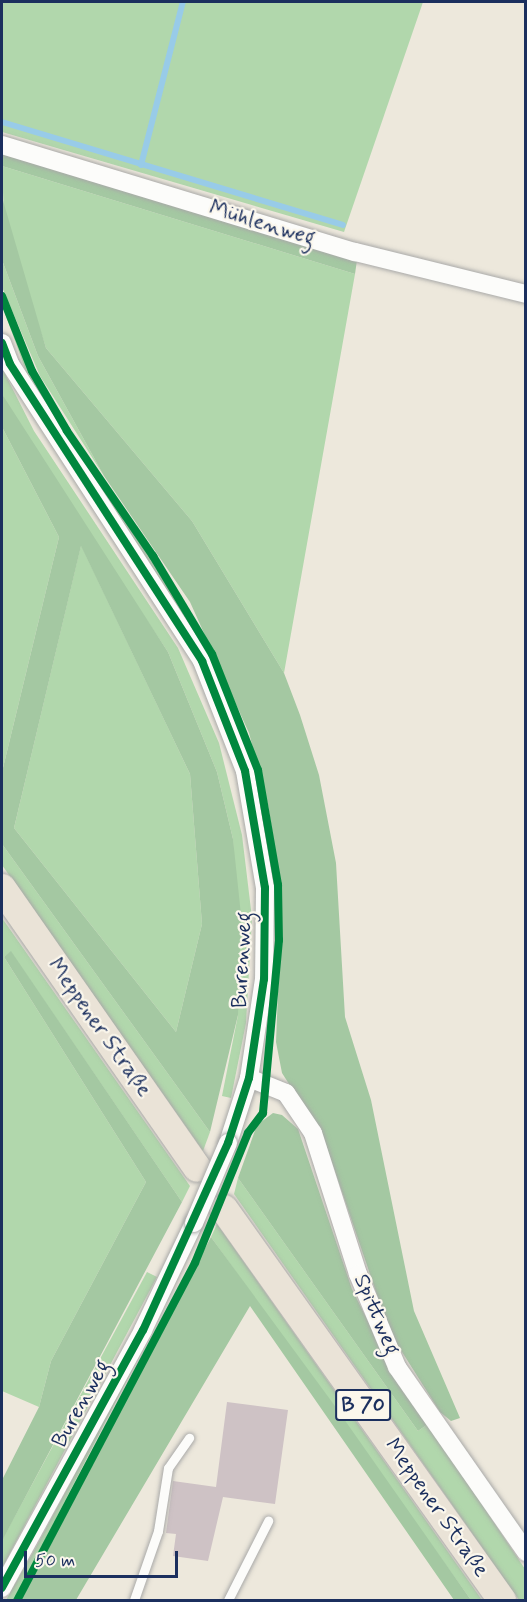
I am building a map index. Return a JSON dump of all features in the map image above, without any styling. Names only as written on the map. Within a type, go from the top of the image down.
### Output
[{"type":"main road","name":"Meppener Straße","points":[[2,888],[197,1168]]},
{"type":"main road","name":"Meppener Straße","points":[[224,1209],[502,1600]]},
{"type":"street","name":"Mühlenweg","points":[[2,145],[355,252],[525,294]]},
{"type":"street","name":"Burenweg","points":[[2,343],[10,364],[202,661],[245,771],[265,888],[264,979],[249,1078],[228,1143],[143,1330],[2,1588]]},
{"type":"street","name":"Spittweg","points":[[249,1078],[286,1093],[313,1133],[358,1274],[397,1367],[525,1552]]},
{"type":"lane","points":[[134,1600],[158,1530],[168,1468],[189,1438]]},
{"type":"lane","points":[[228,1600],[268,1521]]},
{"type":"green space","points":[[2,2],[423,2],[344,232],[2,132]]},
{"type":"green space","points":[[2,148],[357,260],[355,274],[2,166]]},
{"type":"green space","points":[[2,166],[355,274],[284,673],[192,521],[46,348],[4,219]]},
{"type":"green space","points":[[2,197],[46,348],[192,521],[284,673],[300,715],[319,775],[336,863],[345,1017],[371,1100],[414,1311],[460,1418],[451,1421],[440,1412],[390,1333],[324,1139],[282,1073],[276,1042],[282,893],[268,805],[249,733],[190,602],[104,476],[38,356],[2,260]]},
{"type":"green space","points":[[2,260],[38,356],[104,476],[40,376],[2,287]]},
{"type":"green space","points":[[2,305],[34,381],[174,594],[213,664],[240,728],[265,823],[275,890],[269,1045],[271,965],[244,751],[29,380]]},
{"type":"green space","points":[[2,368],[34,431],[178,648],[219,743],[242,835],[252,918],[246,1023],[231,1098],[222,1096],[238,1015],[233,839],[217,772],[168,652],[16,423],[2,394]]},
{"type":"green space","points":[[2,394],[168,652],[217,772],[233,839],[241,915],[238,1015],[210,1132],[2,844],[2,772],[59,537],[2,427]],"holes":[[[81,546],[190,774],[202,924],[176,1032],[14,828]]]},
{"type":"green space","points":[[2,427],[59,537],[2,772]]},
{"type":"green space","points":[[81,545],[190,774],[202,924],[176,1032],[14,828]]},
{"type":"green space","points":[[2,844],[210,1132],[203,1151],[2,865]]},
{"type":"green space","points":[[2,918],[190,1186],[182,1202],[11,952],[4,957],[146,1182],[51,1361],[39,1407],[2,1391]]},
{"type":"green space","points":[[11,951],[182,1202],[2,1541],[2,1480],[39,1407],[51,1361],[146,1182],[4,957]]},
{"type":"green space","points":[[273,1113],[282,1115],[298,1129],[352,1289],[391,1368],[428,1424],[418,1431],[238,1178],[257,1125]]},
{"type":"green space","points":[[238,1178],[418,1431],[428,1424],[525,1569],[525,1600],[519,1600],[234,1194]]},
{"type":"green space","points":[[217,1224],[482,1600],[471,1600],[211,1237]]},
{"type":"green space","points":[[211,1237],[332,1402],[471,1600],[454,1600],[250,1306],[76,1600],[21,1600]]},
{"type":"green space","points":[[147,1272],[157,1277],[2,1568],[2,1540]]},
{"type":"green space","points":[[164,1308],[14,1600],[6,1600],[35,1549]]},
{"type":"building","points":[[227,1402],[288,1410],[275,1504],[223,1497],[208,1561],[173,1556],[176,1534],[166,1533],[173,1481],[216,1487]]},
{"type":"waterway","points":[[141,165],[183,2]]},
{"type":"waterway","points":[[2,122],[343,225]]},
{"type":"cycle path","points":[[2,296],[32,371],[67,431],[153,556],[212,654],[258,770],[278,885],[279,940],[263,1113],[248,1133],[195,1263],[17,1600]]},
{"type":"cycle path","points":[[2,343],[10,364],[202,661],[245,771],[265,888],[264,979],[249,1078],[228,1143],[143,1330],[2,1588]]}]
